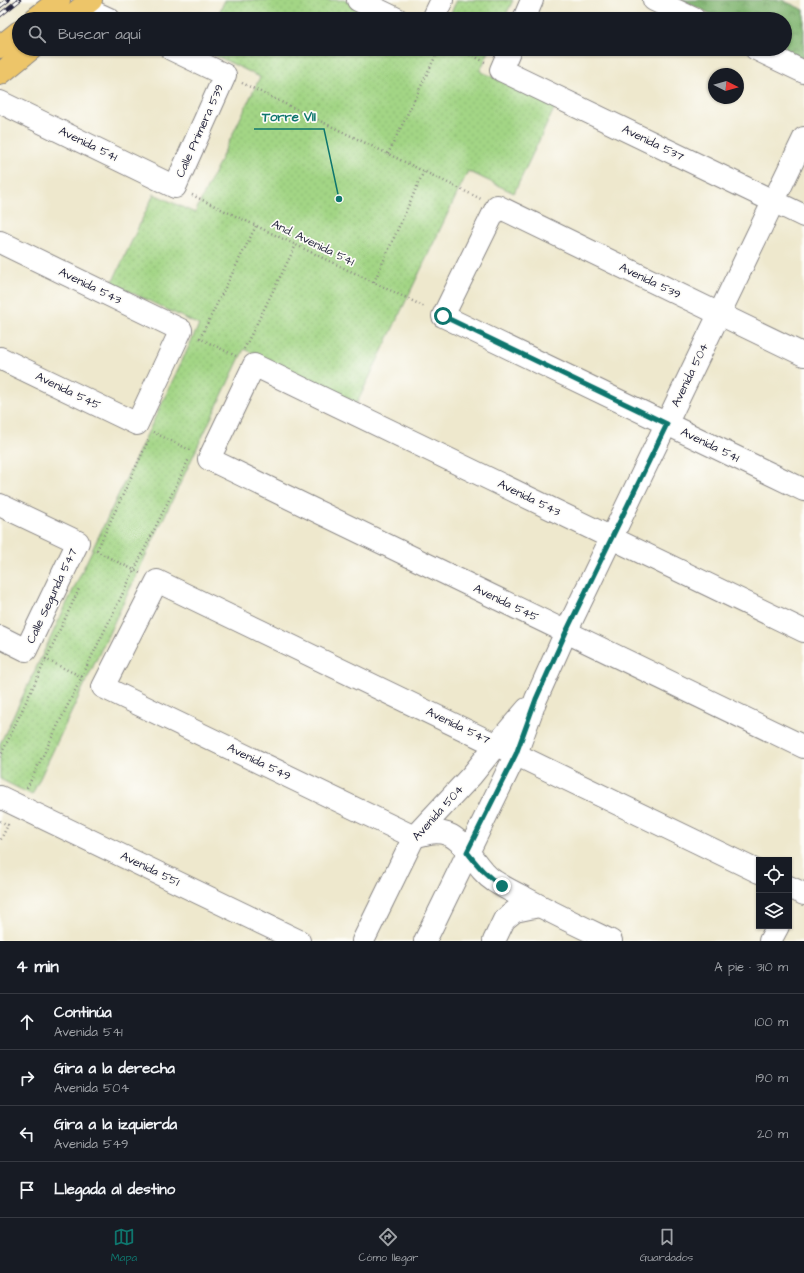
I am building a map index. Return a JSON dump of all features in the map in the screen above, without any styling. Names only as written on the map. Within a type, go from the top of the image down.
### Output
[{"type":"main road","points":[[44,12],[59,0]]},
{"type":"main road","points":[[0,48],[12,38]]},
{"type":"main road","points":[[0,74],[22,56]]},
{"type":"street","points":[[358,0],[383,12]]},
{"type":"street","points":[[436,12],[442,0]]},
{"type":"street","points":[[527,12],[532,0]]},
{"type":"street","points":[[654,0],[679,12]]},
{"type":"street","points":[[186,56],[225,75]]},
{"type":"street","points":[[501,70],[507,56]]},
{"type":"street","points":[[771,56],[804,72]]},
{"type":"street","name":"Avenida 537","points":[[501,70],[804,216]]},
{"type":"street","name":"Calle Primera 539","points":[[176,187],[225,75]]},
{"type":"street","name":"Avenida 541","points":[[0,102],[176,187]]},
{"type":"street","name":"Avenida 504","points":[[425,941],[516,754],[536,699],[566,632],[804,138]]},
{"type":"street","points":[[443,316],[497,206]]},
{"type":"street","name":"Avenida 539","points":[[497,206],[804,355]]},
{"type":"street","name":"Avenida 543","points":[[0,242],[190,334]]},
{"type":"street","name":"Avenida 541","points":[[443,316],[804,490]]},
{"type":"street","points":[[149,430],[190,334]]},
{"type":"street","name":"Avenida 545","points":[[0,358],[149,430]]},
{"type":"street","points":[[199,452],[247,361]]},
{"type":"street","name":"Avenida 543","points":[[247,361],[804,630]]},
{"type":"street","name":"Avenida 545","points":[[199,452],[566,632],[804,746]]},
{"type":"street","points":[[0,505],[87,547]]},
{"type":"street","name":"Calle Segunda 547","points":[[26,650],[87,547]]},
{"type":"street","points":[[103,687],[157,581]]},
{"type":"street","name":"Avenida 547","points":[[157,581],[756,871]]},
{"type":"street","points":[[0,638],[26,650]]},
{"type":"street","name":"Avenida 549","points":[[103,687],[414,837]]},
{"type":"street","name":"Avenida 504","points":[[363,941],[414,837],[472,775],[536,699]]},
{"type":"street","name":"Avenida 551","points":[[0,798],[300,941]]},
{"type":"street","points":[[414,837],[430,832],[448,834],[455,838],[487,877],[539,906],[612,941]]},
{"type":"street","points":[[494,941],[504,920],[515,911],[539,906]]},
{"type":"street","points":[[770,941],[776,929]]},
{"type":"path","points":[[388,154],[436,56]]},
{"type":"path","points":[[473,56],[501,70]]},
{"type":"path","points":[[225,75],[497,206]]},
{"type":"path","points":[[374,282],[424,171]]},
{"type":"path","name":"And. Avenida 541","points":[[176,187],[443,316]]},
{"type":"path","points":[[256,226],[190,334],[247,361],[296,245]]},
{"type":"path","points":[[20,786],[26,789],[135,570],[199,452],[149,430],[87,547],[135,570],[157,581]]},
{"type":"path","points":[[0,757],[80,588]]},
{"type":"path","points":[[26,650],[103,687]]},
{"type":"path","points":[[0,821],[8,825],[0,840]]},
{"type":"green space","points":[[225,0],[344,0],[369,12],[219,12]]},
{"type":"green space","points":[[457,0],[513,0],[507,12],[451,12]]},
{"type":"green space","points":[[682,0],[782,0],[804,10],[804,59],[792,54],[792,12],[707,12]]},
{"type":"green space","points":[[216,56],[487,56],[480,71],[555,107],[514,193],[468,171],[357,403],[244,349],[32,795],[0,779],[0,744],[199,325],[112,283],[154,194],[195,213],[260,77]]},
{"type":"railway","points":[[0,6],[8,0]]},
{"type":"railway","points":[[0,15],[19,0]]},
{"type":"place","name":"Torre VII","points":[[339,199]]},
{"type":"route","points":[[443,316],[667,424],[566,632],[536,699],[516,754],[467,852],[487,877],[502,886]]}]
